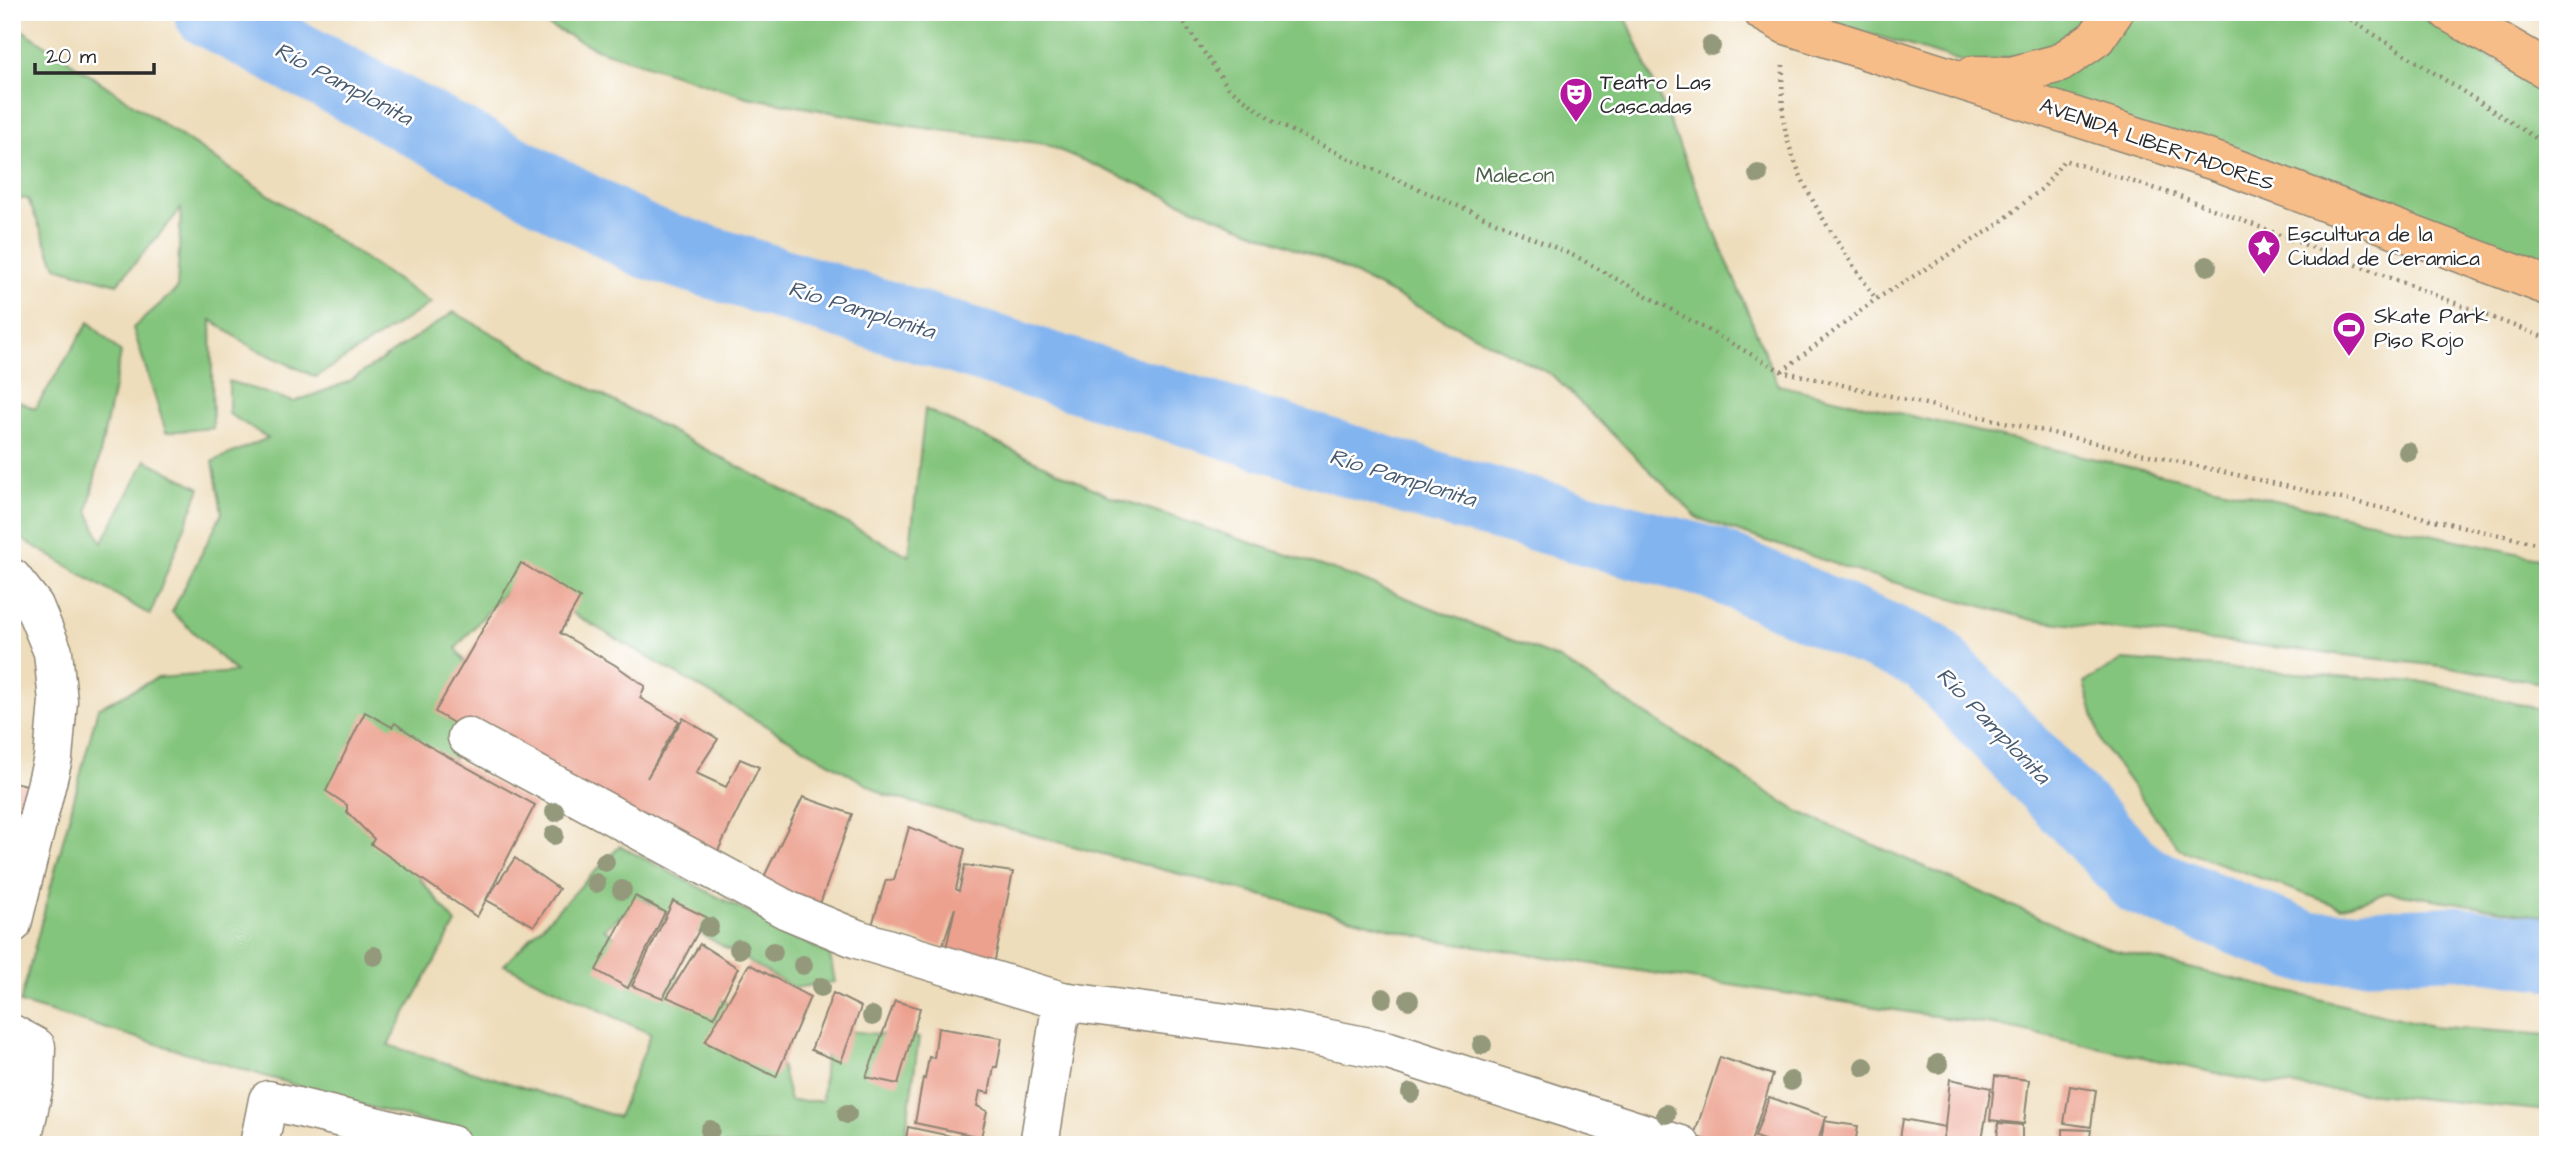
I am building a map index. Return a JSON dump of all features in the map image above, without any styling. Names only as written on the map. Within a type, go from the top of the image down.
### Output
[{"type":"main road","points":[[1948,75],[2011,76],[2060,63],[2096,38],[2113,12]]},
{"type":"main road","points":[[2449,12],[2548,70]]},
{"type":"main road","name":"AVENIDA LIBERTADORES","points":[[1775,19],[2221,163],[2548,286]]},
{"type":"street","points":[[12,578],[34,606],[53,652],[58,701],[53,758],[12,924]]},
{"type":"street","points":[[467,737],[787,910],[856,939],[1062,1001],[1294,1032],[1389,1051],[1634,1137],[1681,1145]]},
{"type":"street","points":[[1039,1145],[1062,1001]]},
{"type":"street","points":[[12,1034],[36,1047],[35,1081],[21,1145]]},
{"type":"street","points":[[259,1145],[268,1100],[450,1144]]},
{"type":"path","points":[[1176,12],[1228,87],[1275,122],[1354,161],[1579,258],[1781,371],[2548,546]]},
{"type":"path","points":[[2339,12],[2548,146]]},
{"type":"path","points":[[1775,19],[1788,144],[1819,215],[1876,299]]},
{"type":"path","points":[[1781,371],[1876,299],[1993,228],[2044,187],[2064,160],[2182,197],[2548,339]]},
{"type":"green space","name":"Malecon","points":[[520,12],[1624,12],[1778,385],[2220,488],[2548,560],[2548,684],[2450,667],[2033,620],[1874,577],[1698,518],[1552,375],[1332,263],[1045,144],[903,125],[747,97],[599,50]]},
{"type":"green space","points":[[1797,12],[2097,12],[2057,49],[1971,64]]},
{"type":"green space","points":[[2128,12],[2413,12],[2548,91],[2548,276],[2024,86]]},
{"type":"green space","points":[[12,23],[431,303],[316,377],[251,347],[211,320],[213,428],[166,432],[133,328],[177,289],[181,209],[117,284],[56,267],[28,199],[12,198]]},
{"type":"green space","points":[[454,312],[583,385],[909,556],[925,409],[1107,495],[1357,578],[1559,659],[1797,811],[2110,949],[2431,1026],[2548,1035],[2548,1111],[2262,1083],[1999,1026],[1430,939],[1095,852],[885,795],[515,580],[456,648],[476,680],[420,879],[456,923],[388,1045],[618,1117],[651,1034],[504,965],[620,846],[830,955],[835,982],[794,988],[642,899],[604,929],[672,973],[772,1027],[790,1101],[822,1101],[827,1029],[919,1038],[904,1145],[511,1145],[362,1105],[20,1003],[98,708],[157,678],[236,672],[172,612],[222,513],[213,461],[268,438],[229,414],[229,381],[294,402],[348,382]]},
{"type":"green space","points":[[89,322],[121,353],[88,511],[102,543],[146,460],[200,488],[150,615],[12,533],[12,398],[35,409]]},
{"type":"green space","points":[[2123,660],[2432,683],[2548,711],[2548,917],[2389,892],[2341,907],[2179,849],[2102,745],[2084,683]]},
{"type":"building","points":[[521,563],[580,598],[560,633],[645,686],[640,698],[679,721],[647,778],[683,718],[718,739],[696,773],[726,787],[740,759],[759,767],[712,863],[494,747],[435,712]]},
{"type":"building","points":[[365,712],[392,727],[395,723],[427,745],[535,805],[477,917],[371,844],[374,839],[347,812],[347,805],[326,791]]},
{"type":"building","points":[[12,782],[27,785],[13,836],[12,836]]},
{"type":"building","points":[[803,797],[852,814],[815,918],[756,893]]},
{"type":"building","points":[[909,827],[965,849],[956,889],[959,891],[965,865],[1013,872],[993,969],[944,957],[955,908],[942,947],[872,925],[886,880],[894,880]]},
{"type":"building","points":[[515,858],[559,889],[534,926],[486,900]]},
{"type":"building","points":[[635,896],[665,912],[628,988],[596,970]]},
{"type":"building","points":[[673,901],[706,917],[663,998],[632,986]]},
{"type":"building","points":[[700,944],[738,968],[714,1017],[667,997]]},
{"type":"building","points":[[749,964],[810,997],[776,1077],[705,1042]]},
{"type":"building","points":[[833,993],[861,1007],[841,1062],[811,1050]]},
{"type":"building","points":[[895,1001],[920,1008],[898,1084],[866,1077]]},
{"type":"building","points":[[938,1028],[1002,1038],[989,1093],[980,1091],[977,1106],[987,1111],[981,1137],[915,1123],[929,1057],[934,1058]]},
{"type":"building","points":[[1720,1057],[1773,1075],[1750,1145],[1721,1145],[1694,1136]]},
{"type":"building","points":[[1995,1076],[2029,1080],[2024,1124],[1990,1120]]},
{"type":"building","points":[[1950,1079],[1991,1088],[1981,1145],[1943,1145]]},
{"type":"building","points":[[2070,1086],[2096,1090],[2091,1127],[2064,1123]]},
{"type":"building","points":[[1769,1097],[1827,1117],[1817,1145],[1778,1145],[1755,1137]]},
{"type":"building","points":[[1903,1119],[1945,1127],[1942,1145],[1899,1145]]},
{"type":"building","points":[[1824,1121],[1858,1126],[1855,1145],[1821,1145]]},
{"type":"building","points":[[1998,1123],[2022,1125],[2022,1145],[1997,1145]]},
{"type":"building","points":[[908,1127],[979,1142],[979,1145],[905,1145]]},
{"type":"building","points":[[2063,1129],[2091,1130],[2089,1145],[2063,1145]]},
{"type":"waterway","name":"Río Pamplonita","points":[[210,12],[646,242],[1440,489],[1714,564],[1929,657],[2141,880],[2309,948],[2456,942],[2548,954]]},
{"type":"place","name":"Teatro Las Cascadas","points":[[1576,124]]},
{"type":"place","name":"Escultura de la Ciudad de Ceramica","points":[[2264,276]]},
{"type":"place","name":"Skate Park Piso Rojo","points":[[2349,358]]}]
